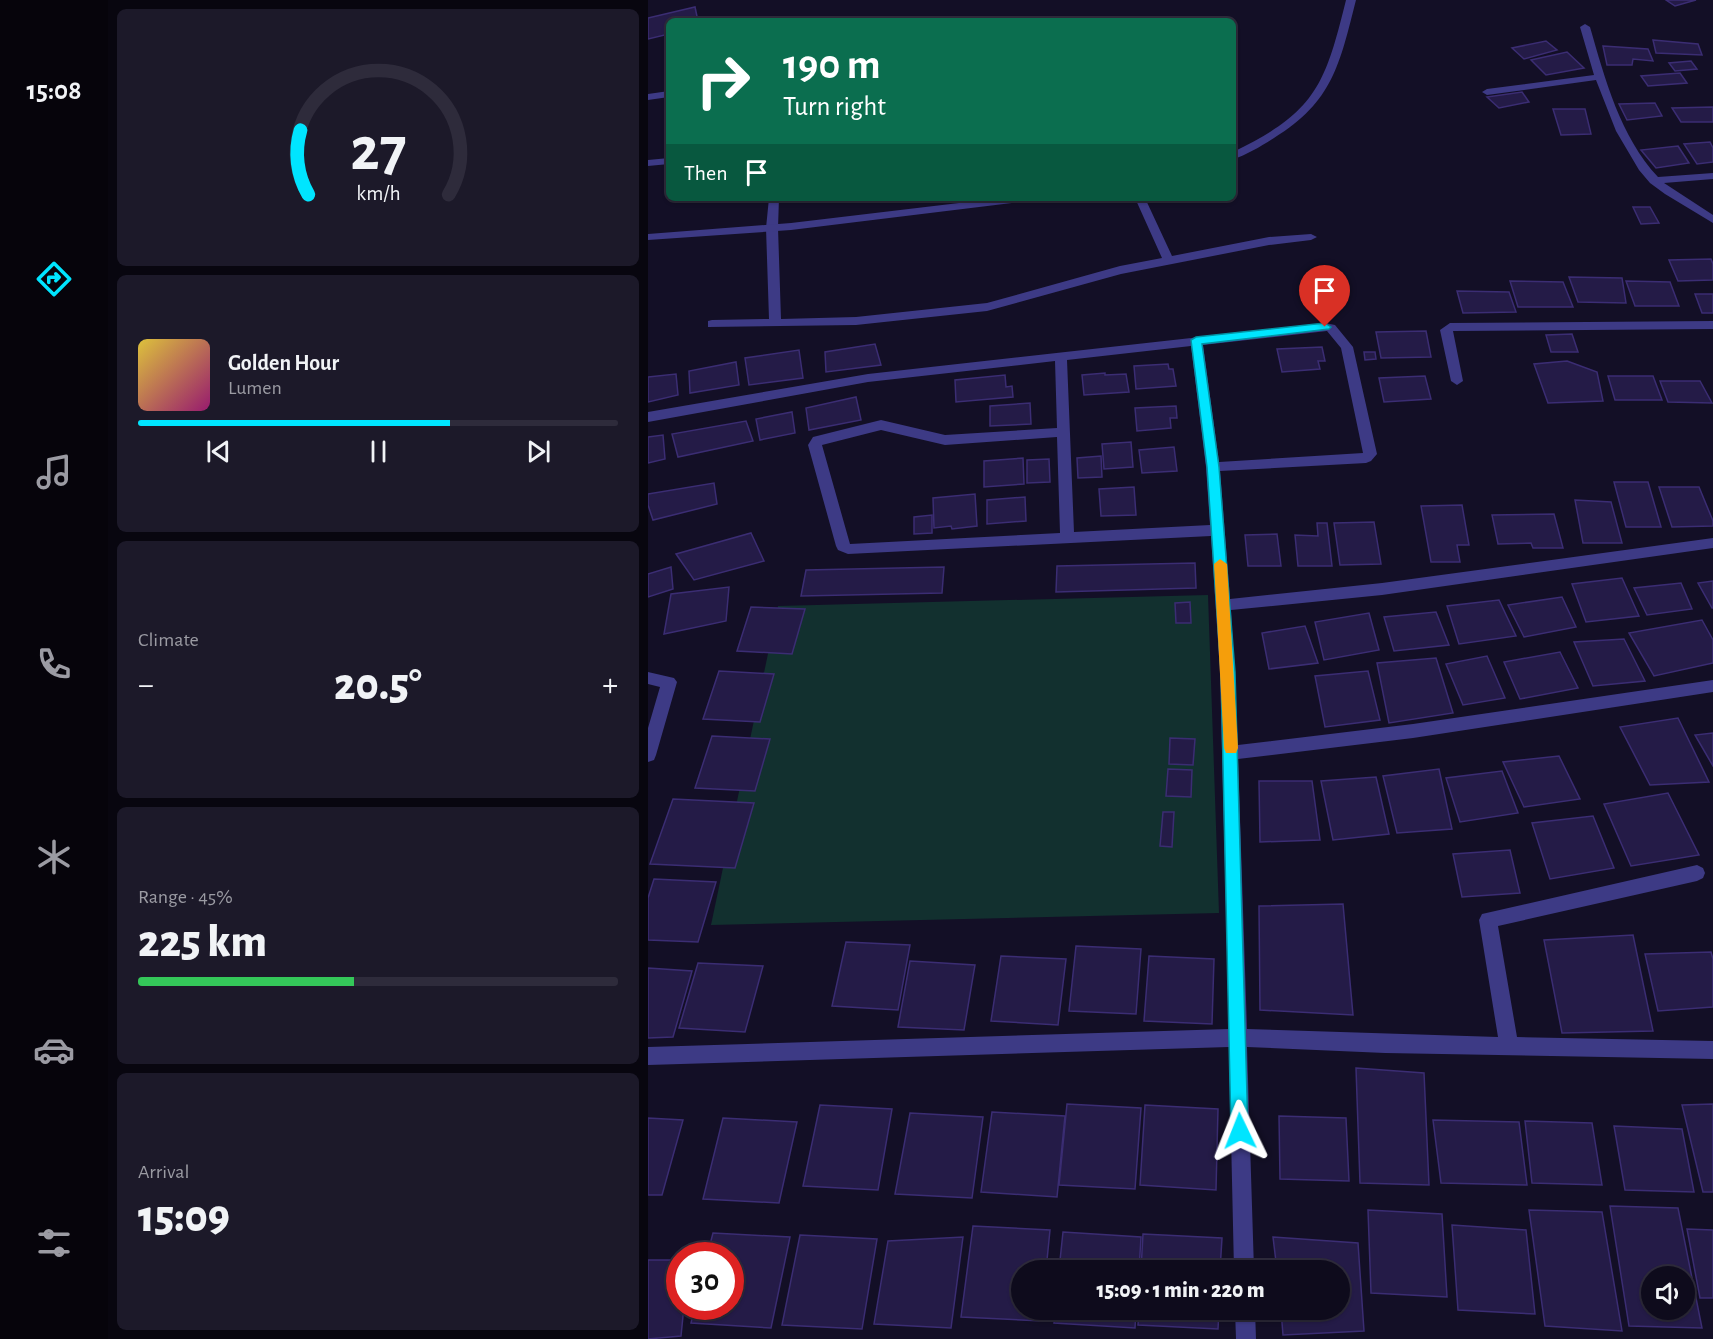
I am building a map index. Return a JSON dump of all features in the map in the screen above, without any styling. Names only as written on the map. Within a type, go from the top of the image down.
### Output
[{"type":"street","points":[[1236,155],[1292,121],[1317,98],[1330,74],[1351,0]]},
{"type":"street","points":[[1585,27],[1599,77],[1625,140],[1654,181],[1713,220]]},
{"type":"street","points":[[1487,92],[1599,77]]},
{"type":"street","points":[[648,96],[666,94]]},
{"type":"street","points":[[648,163],[666,161]]},
{"type":"street","points":[[1654,181],[1713,176]]},
{"type":"street","points":[[774,201],[772,228],[776,323]]},
{"type":"street","points":[[648,237],[772,228],[1002,201]]},
{"type":"street","points":[[1141,201],[1168,259]]},
{"type":"street","points":[[712,324],[888,319],[987,308],[1120,270],[1168,259],[1269,241],[1311,237]]},
{"type":"street","points":[[1457,381],[1446,330],[1450,327],[1713,325]]},
{"type":"street","points":[[648,417],[868,378],[1196,340],[1331,328],[1347,347],[1370,454],[1366,458],[1213,467]]},
{"type":"street","points":[[1196,340],[1213,467],[1224,605],[1231,753],[1244,1260]]},
{"type":"street","points":[[1061,356],[1067,537]]},
{"type":"street","points":[[1063,432],[945,440],[881,425],[818,440],[815,445],[843,546],[848,549],[1218,530]]},
{"type":"street","points":[[1224,605],[1382,589],[1713,543]]},
{"type":"street","points":[[648,678],[669,682],[648,755]]},
{"type":"street","points":[[1231,753],[1413,731],[1713,686]]},
{"type":"street","points":[[1509,1046],[1488,920],[1697,873]]},
{"type":"street","points":[[648,1056],[1237,1038],[1713,1050]]},
{"type":"street","points":[[1245,1320],[1246,1339]]},
{"type":"green space","points":[[1208,595],[1219,913],[711,925],[778,606]]},
{"type":"building","points":[[1666,0],[1696,0],[1675,6]]},
{"type":"building","points":[[695,7],[697,18],[666,18],[666,35],[648,39],[648,18]]},
{"type":"building","points":[[1653,40],[1698,44],[1702,55],[1656,53]]},
{"type":"building","points":[[1546,41],[1557,50],[1524,59],[1512,48]]},
{"type":"building","points":[[1603,46],[1648,49],[1653,61],[1633,59],[1632,65],[1607,65]]},
{"type":"building","points":[[1567,52],[1584,68],[1546,75],[1531,60]]},
{"type":"building","points":[[1691,61],[1697,69],[1675,71],[1669,63]]},
{"type":"building","points":[[1680,73],[1687,83],[1648,86],[1641,76]]},
{"type":"building","points":[[1522,92],[1529,102],[1499,108],[1487,97]]},
{"type":"building","points":[[1655,103],[1662,116],[1627,120],[1619,104]]},
{"type":"building","points":[[1713,107],[1713,122],[1681,122],[1672,108]]},
{"type":"building","points":[[1553,109],[1585,109],[1591,134],[1561,135]]},
{"type":"building","points":[[1710,142],[1713,148],[1713,162],[1697,164],[1684,144]]},
{"type":"building","points":[[1678,146],[1689,163],[1656,168],[1641,150]]},
{"type":"building","points":[[1633,207],[1650,207],[1659,223],[1641,224]]},
{"type":"building","points":[[1711,259],[1713,280],[1678,281],[1669,260]]},
{"type":"building","points":[[1569,277],[1622,278],[1626,303],[1578,302]]},
{"type":"building","points":[[1510,281],[1563,282],[1573,307],[1518,307]]},
{"type":"building","points":[[1626,281],[1670,282],[1679,306],[1635,306]]},
{"type":"building","points":[[1457,291],[1509,292],[1516,312],[1463,313]]},
{"type":"building","points":[[1695,294],[1713,294],[1713,313],[1702,313]]},
{"type":"building","points":[[1426,331],[1431,357],[1381,358],[1376,332]]},
{"type":"building","points":[[1572,334],[1578,352],[1551,352],[1546,335]]},
{"type":"building","points":[[875,344],[881,365],[826,372],[825,352]]},
{"type":"building","points":[[1322,347],[1325,361],[1318,361],[1320,369],[1282,372],[1277,349]]},
{"type":"building","points":[[799,350],[803,378],[749,385],[745,358]]},
{"type":"building","points":[[1364,352],[1375,352],[1376,359],[1365,360]]},
{"type":"building","points":[[1567,361],[1597,372],[1603,401],[1548,403],[1534,364]]},
{"type":"building","points":[[736,362],[739,385],[690,393],[689,371]]},
{"type":"building","points":[[1168,364],[1169,369],[1173,369],[1176,386],[1136,389],[1134,366]]},
{"type":"building","points":[[1105,373],[1105,375],[1126,374],[1129,392],[1084,395],[1082,375]]},
{"type":"building","points":[[676,374],[678,395],[648,402],[648,377]]},
{"type":"building","points":[[1005,375],[1006,387],[1012,386],[1013,397],[956,402],[955,380]]},
{"type":"building","points":[[1425,376],[1431,399],[1384,402],[1379,378]]},
{"type":"building","points":[[1608,376],[1653,376],[1662,400],[1615,400]]},
{"type":"building","points":[[1660,381],[1700,381],[1712,403],[1668,402]]},
{"type":"building","points":[[856,397],[861,420],[809,430],[806,408]]},
{"type":"building","points":[[1030,403],[1031,424],[990,426],[990,406]]},
{"type":"building","points":[[1176,406],[1177,418],[1170,418],[1171,428],[1137,431],[1135,408]]},
{"type":"building","points":[[792,412],[795,433],[760,440],[756,419]]},
{"type":"building","points":[[746,421],[753,441],[678,457],[672,434]]},
{"type":"building","points":[[663,435],[665,459],[648,463],[648,437]]},
{"type":"building","points":[[1131,442],[1133,467],[1104,469],[1102,444]]},
{"type":"building","points":[[1174,447],[1177,471],[1142,473],[1139,450]]},
{"type":"building","points":[[1101,456],[1102,477],[1078,478],[1077,458]]},
{"type":"building","points":[[1023,458],[1024,484],[984,487],[984,461]]},
{"type":"building","points":[[1049,459],[1050,482],[1027,483],[1027,460]]},
{"type":"building","points":[[1614,482],[1648,482],[1661,527],[1626,527]]},
{"type":"building","points":[[714,483],[717,504],[653,520],[648,505],[648,494]]},
{"type":"building","points":[[1134,487],[1136,515],[1101,516],[1099,489]]},
{"type":"building","points":[[1659,487],[1699,487],[1713,526],[1672,527]]},
{"type":"building","points":[[975,494],[977,526],[952,529],[951,526],[934,528],[933,498]]},
{"type":"building","points":[[1025,497],[1026,521],[987,524],[987,500]]},
{"type":"building","points":[[1575,500],[1611,502],[1622,543],[1583,543]]},
{"type":"building","points":[[1462,505],[1469,545],[1457,545],[1460,562],[1431,562],[1421,506]]},
{"type":"building","points":[[1554,514],[1563,548],[1533,548],[1531,543],[1498,544],[1492,515]]},
{"type":"building","points":[[932,515],[932,533],[914,534],[914,517]]},
{"type":"building","points":[[1374,522],[1381,564],[1340,565],[1334,523]]},
{"type":"building","points":[[1317,523],[1327,523],[1332,566],[1298,566],[1295,535],[1318,536]]},
{"type":"building","points":[[751,533],[764,561],[694,580],[676,554]]},
{"type":"building","points":[[1277,534],[1281,566],[1248,566],[1245,535]]},
{"type":"building","points":[[1195,563],[1196,588],[1056,592],[1057,566]]},
{"type":"building","points":[[671,567],[673,589],[648,597],[648,574]]},
{"type":"building","points":[[944,567],[942,593],[801,596],[806,570]]},
{"type":"building","points":[[1622,578],[1639,616],[1586,622],[1572,584]]},
{"type":"building","points":[[1713,581],[1713,608],[1712,608],[1698,583]]},
{"type":"building","points":[[1681,583],[1692,609],[1647,615],[1634,588]]},
{"type":"building","points":[[729,587],[726,621],[664,634],[671,594]]},
{"type":"building","points":[[1562,597],[1576,627],[1524,637],[1508,605]]},
{"type":"building","points":[[1499,600],[1516,636],[1459,644],[1447,606]]},
{"type":"building","points":[[1190,602],[1191,623],[1176,623],[1175,603]]},
{"type":"building","points":[[751,607],[805,609],[792,654],[737,651]]},
{"type":"building","points":[[1436,612],[1449,645],[1394,651],[1384,617]]},
{"type":"building","points":[[1369,613],[1379,650],[1324,660],[1315,622]]},
{"type":"building","points":[[1702,620],[1713,640],[1713,663],[1654,676],[1629,633]]},
{"type":"building","points":[[1305,626],[1318,663],[1269,669],[1262,633]]},
{"type":"building","points":[[1624,639],[1645,681],[1593,686],[1574,642]]},
{"type":"building","points":[[1560,652],[1578,688],[1520,699],[1504,662]]},
{"type":"building","points":[[1487,656],[1505,698],[1463,705],[1446,664]]},
{"type":"building","points":[[1436,658],[1453,713],[1389,723],[1377,663]]},
{"type":"building","points":[[719,671],[774,674],[760,722],[703,719]]},
{"type":"building","points":[[1368,671],[1380,720],[1325,727],[1315,676]]},
{"type":"building","points":[[1678,718],[1709,782],[1650,785],[1620,727]]},
{"type":"building","points":[[1713,733],[1713,766],[1695,735]]},
{"type":"building","points":[[712,736],[770,739],[755,791],[695,788]]},
{"type":"building","points":[[1170,738],[1195,739],[1193,765],[1169,764]]},
{"type":"building","points":[[1559,756],[1580,799],[1524,807],[1503,762]]},
{"type":"building","points":[[1168,769],[1192,770],[1191,797],[1166,796]]},
{"type":"building","points":[[1439,769],[1452,829],[1397,833],[1383,776]]},
{"type":"building","points":[[1502,771],[1518,813],[1460,822],[1446,778]]},
{"type":"building","points":[[1376,777],[1389,834],[1333,840],[1321,781]]},
{"type":"building","points":[[1259,781],[1312,781],[1320,840],[1260,842]]},
{"type":"building","points":[[1668,793],[1699,855],[1631,866],[1604,804]]},
{"type":"building","points":[[673,799],[754,803],[735,868],[650,864]]},
{"type":"building","points":[[1163,812],[1174,812],[1172,847],[1160,846]]},
{"type":"building","points":[[1593,816],[1614,868],[1550,879],[1532,823]]},
{"type":"building","points":[[1510,850],[1520,893],[1462,897],[1453,854]]},
{"type":"building","points":[[654,879],[716,882],[698,942],[648,940],[648,898]]},
{"type":"building","points":[[1343,904],[1353,1015],[1260,1010],[1259,906]]},
{"type":"building","points":[[1633,935],[1653,1031],[1562,1033],[1544,940]]},
{"type":"building","points":[[846,942],[910,945],[898,1010],[832,1006]]},
{"type":"building","points":[[1076,946],[1141,949],[1136,1014],[1069,1011]]},
{"type":"building","points":[[1711,952],[1713,1007],[1658,1011],[1645,954]]},
{"type":"building","points":[[1001,956],[1066,959],[1058,1025],[991,1021]]},
{"type":"building","points":[[1149,956],[1214,959],[1212,1024],[1144,1021]]},
{"type":"building","points":[[910,961],[975,965],[964,1030],[898,1027]]},
{"type":"building","points":[[698,963],[763,966],[745,1032],[679,1028]]},
{"type":"building","points":[[648,968],[692,971],[673,1037],[648,1038]]},
{"type":"building","points":[[1356,1068],[1424,1073],[1429,1185],[1360,1183]]},
{"type":"building","points":[[1067,1104],[1141,1108],[1135,1189],[1059,1185]]},
{"type":"building","points":[[1713,1104],[1713,1192],[1703,1192],[1682,1105]]},
{"type":"building","points":[[820,1105],[892,1109],[878,1190],[803,1186]]},
{"type":"building","points":[[1145,1105],[1218,1109],[1216,1190],[1140,1185]]},
{"type":"building","points":[[992,1112],[1065,1116],[1057,1197],[981,1192]]},
{"type":"building","points":[[910,1113],[983,1117],[972,1198],[895,1194]]},
{"type":"building","points":[[1279,1116],[1346,1118],[1349,1181],[1280,1179]]},
{"type":"building","points":[[648,1118],[683,1120],[662,1195],[648,1195]]},
{"type":"building","points":[[723,1118],[797,1122],[779,1203],[703,1199]]},
{"type":"building","points":[[1433,1120],[1519,1122],[1527,1185],[1441,1183]]},
{"type":"building","points":[[1525,1121],[1592,1123],[1602,1185],[1532,1183]]},
{"type":"building","points":[[1614,1126],[1682,1129],[1694,1192],[1625,1190]]},
{"type":"building","points":[[1610,1206],[1678,1208],[1690,1266],[1641,1266],[1641,1320],[1695,1320],[1695,1293],[1702,1328],[1629,1326]]},
{"type":"building","points":[[1368,1210],[1442,1214],[1447,1297],[1371,1293]]},
{"type":"building","points":[[1529,1210],[1602,1212],[1622,1331],[1545,1326]]},
{"type":"building","points":[[1452,1225],[1526,1230],[1535,1314],[1458,1310]]},
{"type":"building","points":[[973,1226],[1050,1230],[1047,1260],[1011,1260],[1011,1320],[961,1317]]},
{"type":"building","points":[[1687,1229],[1713,1230],[1713,1298],[1700,1298]]},
{"type":"building","points":[[1063,1232],[1141,1237],[1140,1260],[1060,1260]]},
{"type":"building","points":[[713,1233],[790,1237],[771,1328],[691,1323],[692,1320],[744,1320],[744,1242],[711,1242]]},
{"type":"building","points":[[1143,1234],[1222,1238],[1221,1260],[1142,1260]]},
{"type":"building","points":[[800,1235],[877,1239],[862,1329],[782,1325]]},
{"type":"building","points":[[963,1237],[951,1328],[874,1324],[888,1241]]},
{"type":"building","points":[[1273,1237],[1358,1243],[1364,1331],[1283,1335],[1282,1320],[1350,1320],[1350,1260],[1276,1260]]},
{"type":"building","points":[[648,1260],[666,1260],[666,1320],[683,1320],[681,1336],[648,1339]]},
{"type":"building","points":[[1054,1320],[1135,1320],[1135,1328],[1054,1323]]},
{"type":"building","points":[[1138,1320],[1218,1320],[1218,1329],[1138,1325]]},
{"type":"slow traffic","points":[[1220,564],[1231,748]]},
{"type":"route","points":[[1240,1131],[1228,672],[1213,467],[1196,340],[1325,327]]}]
